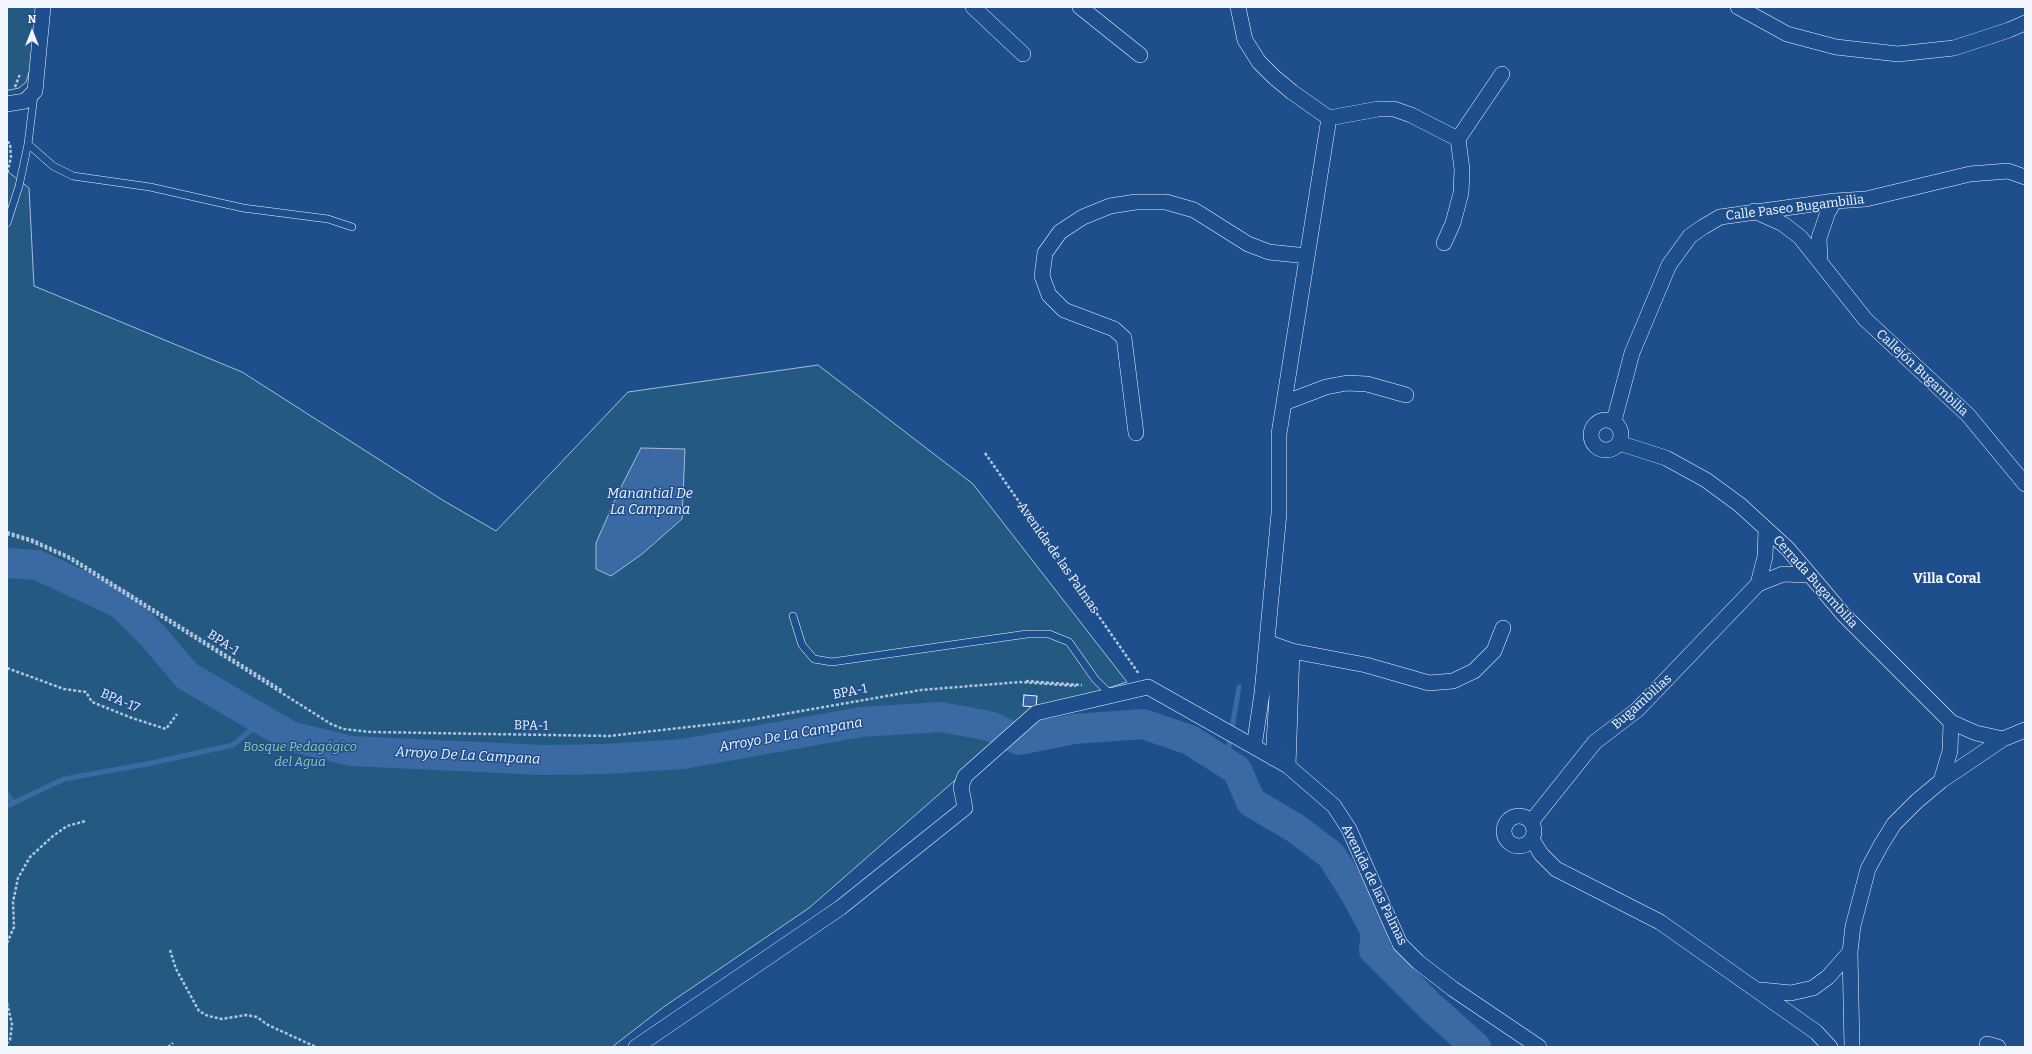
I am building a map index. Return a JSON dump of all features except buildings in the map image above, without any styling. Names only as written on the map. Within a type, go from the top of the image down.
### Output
[{"type":"street","points":[[7,104],[25,101],[35,91],[43,7]]},
{"type":"street","points":[[973,7],[1023,54]]},
{"type":"street","points":[[1080,7],[1140,55]]},
{"type":"street","points":[[1238,7],[1246,40],[1259,62],[1292,92],[1329,118],[1378,109],[1394,109],[1411,115],[1458,139]]},
{"type":"street","points":[[1738,7],[1787,34],[1836,47],[1898,54],[1954,48],[2009,30],[2025,22]]},
{"type":"street","points":[[1444,242],[1453,223],[1461,193],[1462,169],[1458,139],[1502,74]]},
{"type":"street","points":[[1288,766],[1280,647],[1279,434],[1329,118]]},
{"type":"street","name":"Calle Paseo Bugambilia","points":[[1614,421],[1632,353],[1669,266],[1690,236],[1703,227],[1720,217],[1754,211],[1835,201],[1866,199],[1970,174],[2008,171],[2025,166]]},
{"type":"street","name":"Calle Paseo Bugambilia","points":[[2008,171],[2025,177]]},
{"type":"street","points":[[1820,261],[1819,238],[1828,212],[1835,201]]},
{"type":"street","points":[[1136,433],[1124,338],[1114,328],[1064,310],[1049,296],[1044,283],[1042,276],[1045,253],[1060,232],[1083,217],[1110,206],[1136,202],[1166,202],[1194,210],[1248,244],[1269,252],[1307,256]]},
{"type":"street","name":"Callejón Bugambilia","points":[[1754,211],[1792,230],[1820,261],[1865,319],[1968,415],[2025,484]]},
{"type":"street","points":[[1284,403],[1326,388],[1347,383],[1368,384],[1406,395]]},
{"type":"street","points":[[1601,420],[1614,421],[1622,431],[1619,443],[1608,450],[1596,446],[1591,435],[1592,429],[1601,420]]},
{"type":"street","name":"Cerrada Bugambilia","points":[[1619,443],[1666,458],[1706,480],[1740,505],[1788,548],[1809,575],[1844,615],[1952,722],[1976,733],[2003,739]]},
{"type":"street","name":"Bugambilias","points":[[1758,584],[1765,557],[1766,529]]},
{"type":"street","name":"Bugambilias","points":[[1531,822],[1595,742],[1637,710],[1758,584],[1783,574],[1809,575]]},
{"type":"street","points":[[1280,647],[1366,664],[1429,683],[1445,682],[1453,681],[1474,671],[1494,651],[1503,628]]},
{"type":"street","points":[[1248,744],[1280,647]]},
{"type":"street","points":[[1274,758],[1280,647]]},
{"type":"street","name":"Avenida de las Palmas","points":[[1107,690],[1148,688],[1288,766],[1334,806],[1349,829],[1400,944],[1418,962],[1453,989],[1539,1047]]},
{"type":"street","points":[[636,1047],[840,908],[965,808],[961,787],[965,776],[1036,713],[1107,690]]},
{"type":"street","points":[[1941,780],[1950,751],[1952,722]]},
{"type":"street","points":[[1852,1047],[1850,952],[1853,926],[1868,869],[1881,845],[1894,824],[1916,801],[1941,780],[2003,739],[2025,730]]},
{"type":"street","points":[[1514,817],[1526,818],[1531,822],[1534,833],[1532,839],[1528,844],[1515,846],[1505,838],[1503,832],[1504,825],[1508,820],[1514,817]]},
{"type":"street","points":[[1532,839],[1541,854],[1556,869],[1660,922],[1816,1032],[1830,1047]]},
{"type":"street","points":[[1756,989],[1775,993],[1791,994],[1813,988],[1828,977],[1850,952]]},
{"type":"lane","points":[[7,223],[23,173],[35,91]]},
{"type":"lane","points":[[28,144],[53,166],[73,176],[150,187],[243,208],[328,219],[352,227]]},
{"type":"lane","points":[[794,616],[802,645],[814,659],[832,662],[1027,634],[1049,634],[1069,642],[1095,679],[1107,690]]},
{"type":"path","points":[[7,143],[9,144],[9,156],[7,168]]},
{"type":"path","points":[[7,143],[10,143],[11,157],[7,174]]},
{"type":"path","name":"Avenida de las Palmas","points":[[985,453],[1131,663]]},
{"type":"path","points":[[7,533],[33,540],[72,558],[177,623],[330,722],[343,728],[365,730],[608,735],[745,719],[922,689],[1020,680],[1107,690]]},
{"type":"path","name":"BPA-17","points":[[7,668],[64,689],[86,692],[92,702],[132,718],[166,729],[177,714]]},
{"type":"path","points":[[7,943],[14,927],[13,902],[18,878],[30,857],[53,836],[67,826],[86,822]]},
{"type":"path","points":[[170,950],[176,969],[199,1012],[208,1016],[222,1019],[246,1015],[257,1017],[268,1025],[316,1047]]},
{"type":"path","points":[[7,1003],[12,1024],[10,1040],[7,1043]]},
{"type":"path","points":[[168,1047],[173,1043]]},
{"type":"green space","points":[[7,7],[36,7],[30,69],[26,82],[19,88],[10,90],[7,90]]},
{"type":"green space","name":"Bosque Pedagógico del Agua","points":[[7,171],[29,188],[34,286],[242,372],[444,501],[496,531],[628,392],[818,365],[973,484],[1127,682],[1033,712],[809,908],[665,1006],[612,1047],[7,1047]]},
{"type":"water","name":"Manantial De La Campana","points":[[641,448],[685,449],[682,519],[642,554],[611,576],[596,569],[596,543],[618,493]]},
{"type":"waterway","name":"Arroyo De La Campana","points":[[7,563],[37,565],[121,604],[153,636],[187,676],[290,736],[351,751],[543,760],[604,759],[683,754],[861,722],[940,717],[990,726],[1019,740],[1074,729],[1143,724],[1190,740],[1237,770],[1251,802],[1295,828],[1331,855],[1355,893],[1376,932],[1374,950],[1430,1006],[1476,1047]]},
{"type":"waterway","points":[[1226,763],[1239,687]]},
{"type":"waterway","points":[[7,806],[64,779],[147,764],[233,745],[263,720]]},
{"type":"waterway","points":[[7,794],[13,803]]},
{"type":"district","name":"Villa Coral","points":[[1947,579]]}]
